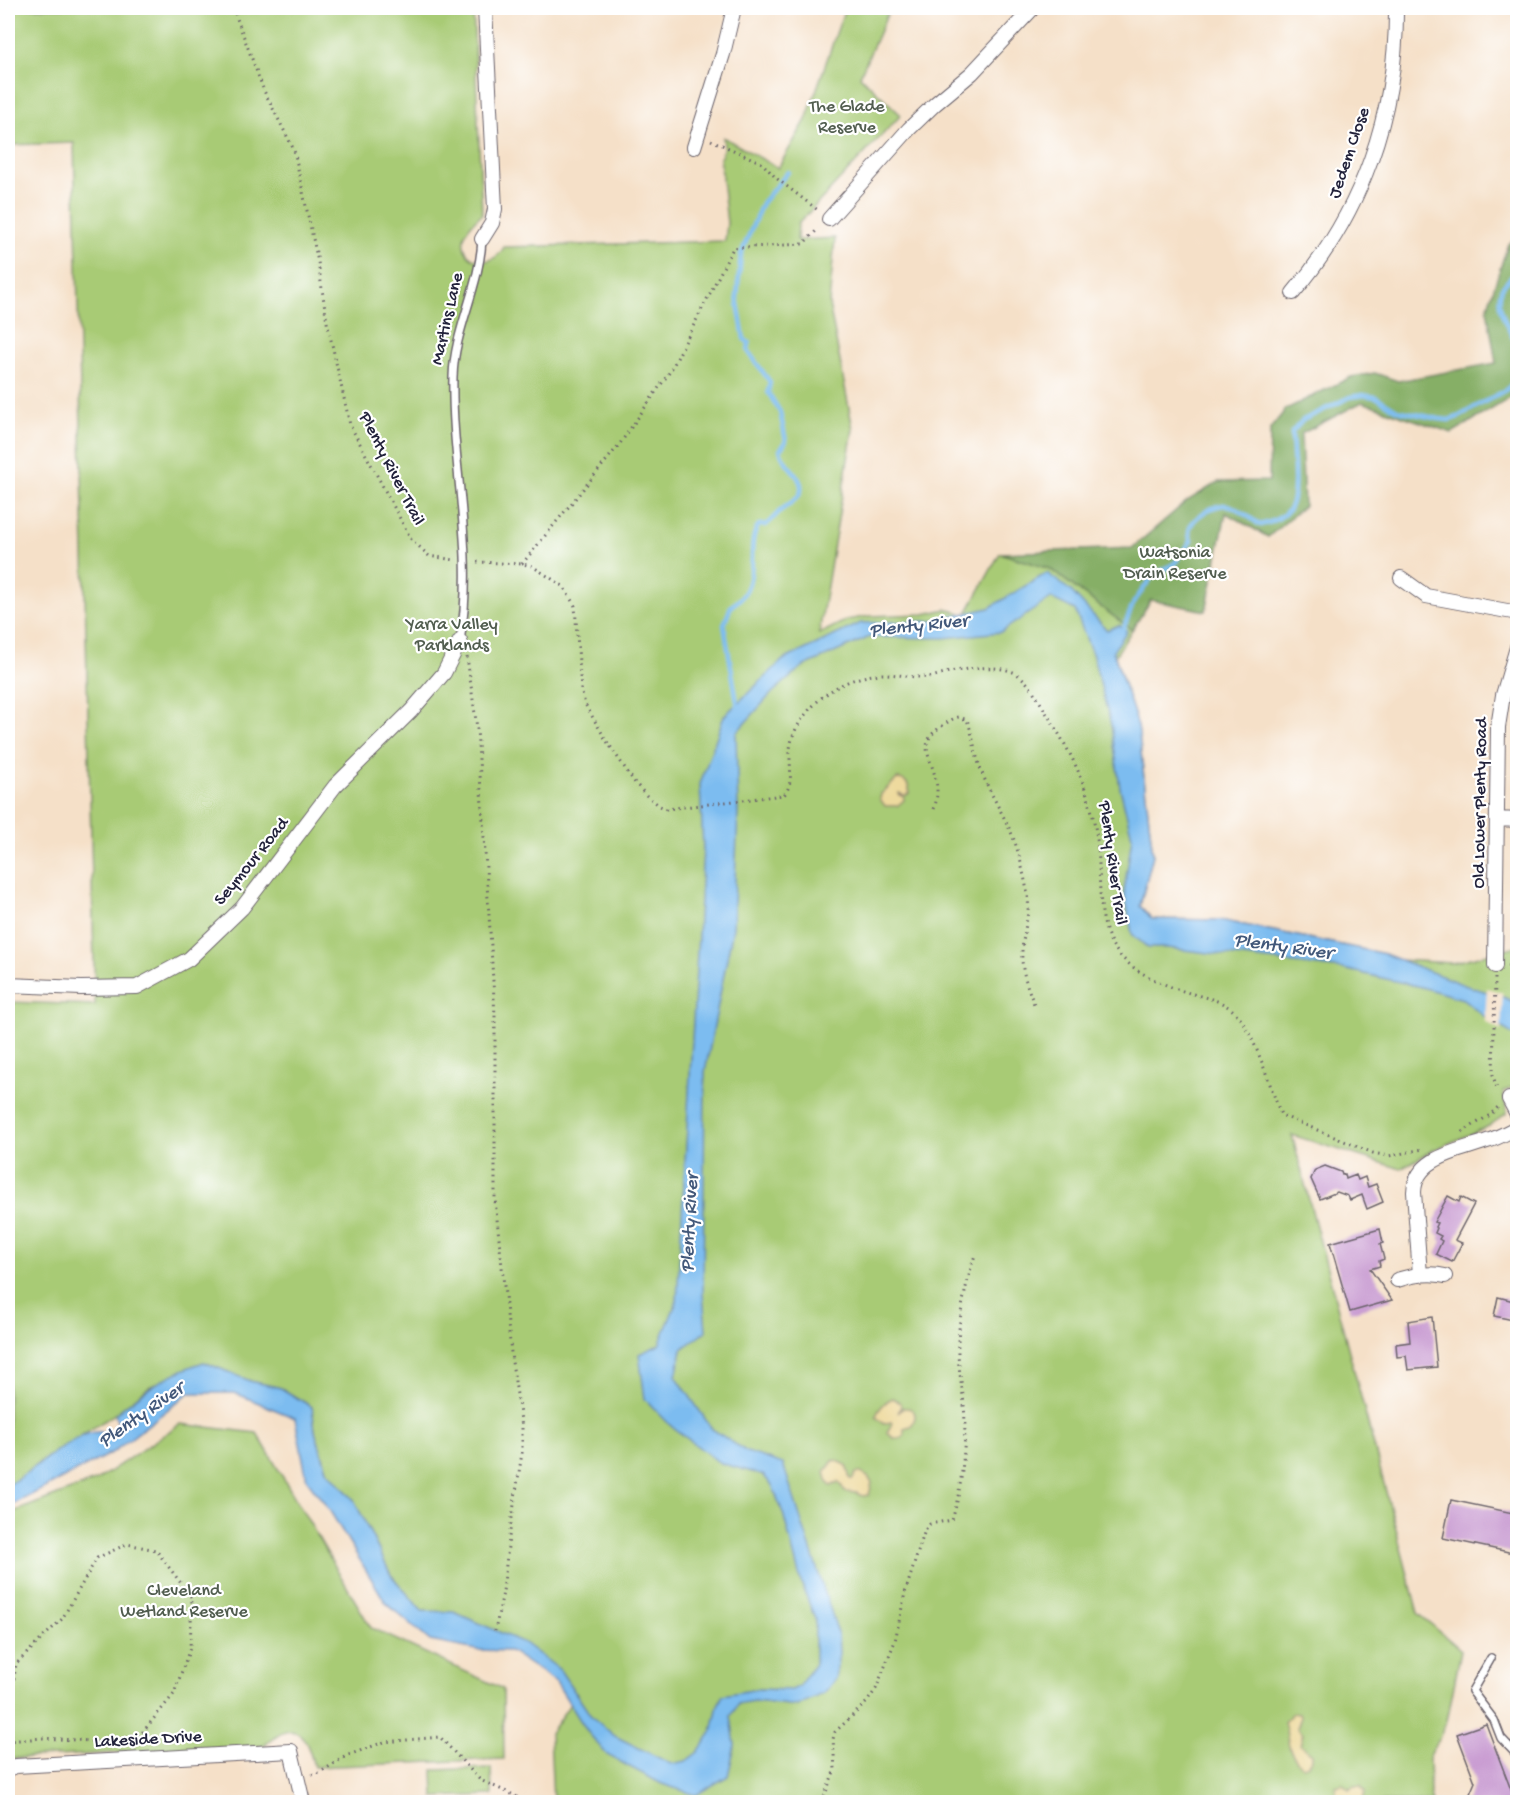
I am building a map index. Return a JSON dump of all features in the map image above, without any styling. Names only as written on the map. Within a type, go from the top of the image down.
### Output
[{"type":"street","name":"Martins Lane","points":[[482,239],[492,223],[495,209],[484,8]]},
{"type":"street","points":[[696,141],[723,54],[734,8]]},
{"type":"street","points":[[829,219],[894,144],[935,104],[972,73],[1033,8]]},
{"type":"street","name":"Jedem Close","points":[[1293,293],[1328,249],[1365,178],[1381,129],[1390,87],[1396,8]]},
{"type":"street","points":[[1401,578],[1426,596],[1518,613]]},
{"type":"street","name":"Seymour Road","points":[[8,985],[81,988],[137,987],[189,959],[242,908],[335,786],[411,711],[444,673],[460,641]]},
{"type":"street","name":"Old Lower Plenty Road","points":[[1496,966],[1498,727],[1503,695],[1518,644]]},
{"type":"street","points":[[1497,819],[1518,820]]},
{"type":"street","points":[[1504,1098],[1518,1116]]},
{"type":"street","points":[[1420,1275],[1414,1192],[1414,1186],[1420,1173],[1436,1159],[1491,1140],[1518,1127]]},
{"type":"street","points":[[1397,1280],[1420,1275],[1445,1276]]},
{"type":"street","name":"Lakeside Drive","points":[[8,1769],[16,1766],[291,1750],[298,1778]]},
{"type":"street","points":[[298,1778],[303,1803]]},
{"type":"lane","name":"Martins Lane","points":[[460,641],[464,618],[464,530],[453,407],[453,375],[457,349],[481,260],[482,239]]},
{"type":"lane","points":[[1491,1658],[1472,1691],[1494,1720],[1501,1738],[1518,1756]]},
{"type":"path","name":"Plenty River Trail","points":[[233,8],[264,91],[294,150],[318,262],[327,322],[350,425],[411,538],[429,556],[532,566],[562,586],[575,606],[580,681],[585,704],[601,733],[646,796],[667,809],[784,795],[789,790],[791,742],[797,725],[812,707],[835,687],[849,680],[883,674],[929,677],[980,668],[1015,672],[1036,697],[1085,783],[1097,840],[1103,915],[1109,936],[1118,953],[1139,970],[1157,980],[1217,1001],[1233,1010],[1243,1022],[1281,1115],[1373,1153],[1389,1156],[1428,1148]]},
{"type":"path","points":[[522,564],[619,445],[671,370],[733,248],[802,244],[829,219],[788,185],[776,178],[762,163],[696,141]]},
{"type":"path","points":[[460,641],[469,660],[477,728],[494,1004],[495,1200],[512,1362],[522,1427],[522,1453],[503,1592],[495,1631]]},
{"type":"path","points":[[934,809],[938,794],[936,778],[928,755],[929,738],[934,731],[959,717],[966,720],[971,731],[978,763],[1010,831],[1024,876],[1028,900],[1022,951],[1023,970],[1034,1004]]},
{"type":"path","points":[[1456,1135],[1490,1115],[1504,1098],[1493,1076],[1495,988]]},
{"type":"path","points":[[822,1803],[835,1769],[833,1739],[835,1732],[867,1702],[876,1689],[895,1641],[905,1593],[925,1530],[930,1524],[952,1520],[957,1505],[964,1407],[958,1341],[962,1301],[975,1255]]},
{"type":"path","points":[[8,1721],[16,1664],[62,1619],[97,1558],[127,1544],[156,1550],[192,1598],[190,1648],[174,1694],[141,1734],[107,1742],[42,1738],[8,1741]]},
{"type":"path","points":[[298,1778],[319,1773],[345,1756],[384,1742],[440,1737],[480,1780],[516,1796],[516,1803]]},
{"type":"green space","name":"Yarra Valley Parklands","points":[[8,8],[473,8],[482,214],[466,232],[464,241],[469,255],[483,261],[498,255],[504,247],[725,241],[727,223],[720,160],[724,147],[723,137],[778,168],[806,120],[845,8],[890,8],[860,76],[901,115],[798,224],[797,240],[835,238],[829,304],[853,429],[819,634],[847,620],[870,616],[924,614],[947,609],[961,614],[967,613],[1000,553],[1050,569],[1132,630],[1115,656],[1138,726],[1153,855],[1140,906],[1152,919],[1220,920],[1385,954],[1398,960],[1452,963],[1517,946],[1517,1096],[1513,1087],[1503,1092],[1507,1113],[1489,1126],[1431,1151],[1401,1169],[1292,1135],[1418,1613],[1461,1650],[1447,1721],[1429,1758],[1432,1802],[553,1802],[550,1733],[577,1694],[454,1613],[422,1611],[391,1575],[354,1500],[327,1470],[315,1431],[312,1407],[281,1388],[250,1381],[204,1362],[149,1387],[115,1414],[8,1485],[8,1002],[95,1005],[74,143],[8,145]]},
{"type":"green space","name":"Watsonia Drain Reserve","points":[[1517,237],[1517,394],[1452,433],[1362,402],[1301,434],[1304,506],[1268,537],[1226,513],[1206,611],[1151,600],[1132,630],[1050,569],[1000,553],[1132,548],[1187,501],[1218,482],[1269,481],[1270,429],[1286,409],[1351,377],[1375,373],[1398,381],[1496,363],[1487,309],[1508,244]]},
{"type":"green space","name":"Cleveland Wetland Reserve","points":[[180,1424],[257,1433],[371,1628],[503,1689],[504,1759],[314,1767],[305,1741],[296,1732],[290,1731],[282,1733],[261,1746],[15,1758],[8,1761],[8,1514],[97,1480]]},
{"type":"green space","points":[[491,1768],[492,1795],[434,1797],[433,1770]]},
{"type":"sand","points":[[897,779],[906,783],[909,793],[905,796],[899,793],[904,800],[897,806],[885,806],[880,799],[881,794]]},
{"type":"sand","points":[[892,1398],[901,1403],[898,1413],[903,1408],[907,1408],[913,1411],[915,1416],[911,1426],[904,1428],[904,1435],[901,1438],[893,1438],[887,1432],[891,1422],[884,1424],[876,1417],[882,1406]]},
{"type":"sand","points":[[836,1460],[846,1465],[850,1479],[853,1479],[859,1472],[868,1477],[872,1483],[869,1495],[845,1492],[839,1482],[831,1486],[828,1483],[825,1472]]},
{"type":"sand","points":[[1293,1713],[1301,1717],[1297,1728],[1303,1734],[1300,1745],[1312,1754],[1310,1762],[1303,1766],[1291,1751],[1284,1722]]},
{"type":"sand","points":[[1343,1784],[1349,1789],[1353,1786],[1361,1786],[1365,1792],[1363,1800],[1343,1802],[1336,1799],[1336,1786]]},
{"type":"water","name":"Plenty River","points":[[1047,573],[1071,591],[1107,630],[1119,625],[1127,631],[1113,651],[1138,726],[1153,855],[1140,906],[1152,919],[1220,920],[1385,954],[1467,986],[1504,997],[1517,1004],[1517,1037],[1486,1018],[1463,999],[1421,987],[1343,969],[1167,948],[1148,948],[1132,934],[1124,891],[1132,837],[1120,788],[1111,725],[1093,656],[1075,610],[1051,598],[1001,632],[943,638],[870,637],[802,667],[772,693],[736,733],[738,812],[733,928],[705,1072],[703,1294],[706,1331],[682,1349],[676,1376],[712,1429],[747,1452],[783,1464],[838,1633],[839,1653],[835,1679],[824,1693],[797,1706],[754,1701],[738,1704],[731,1716],[735,1745],[728,1776],[696,1795],[662,1784],[607,1755],[587,1731],[556,1682],[510,1651],[477,1650],[430,1641],[386,1603],[330,1511],[307,1480],[295,1418],[235,1393],[189,1393],[113,1452],[8,1507],[8,1485],[77,1438],[119,1427],[115,1414],[136,1397],[168,1377],[204,1362],[250,1381],[281,1388],[312,1407],[315,1431],[327,1470],[354,1500],[391,1575],[422,1611],[454,1612],[524,1643],[560,1670],[591,1716],[615,1736],[671,1764],[686,1761],[698,1752],[712,1731],[718,1705],[723,1695],[758,1689],[791,1690],[799,1686],[815,1664],[815,1619],[801,1582],[783,1513],[772,1485],[763,1475],[720,1463],[672,1427],[645,1399],[639,1354],[659,1345],[677,1301],[703,849],[700,784],[724,716],[783,660],[861,623],[932,621],[989,608]]},
{"type":"pier","points":[[1487,988],[1503,993],[1501,1031],[1485,1021]]},
{"type":"building","points":[[1325,1166],[1341,1172],[1342,1175],[1345,1174],[1346,1179],[1356,1175],[1358,1180],[1365,1177],[1368,1187],[1376,1184],[1383,1202],[1367,1209],[1362,1195],[1350,1200],[1348,1196],[1337,1192],[1320,1199],[1311,1179],[1315,1170]]},
{"type":"building","points":[[1448,1196],[1459,1202],[1461,1197],[1474,1204],[1455,1240],[1462,1243],[1452,1262],[1436,1254],[1442,1241],[1439,1239],[1441,1236],[1435,1233],[1437,1223],[1434,1222]]},
{"type":"building","points":[[1380,1229],[1383,1243],[1380,1244],[1384,1259],[1379,1261],[1380,1266],[1370,1269],[1392,1300],[1350,1312],[1330,1243]]},
{"type":"building","points":[[1498,1297],[1518,1302],[1518,1321],[1494,1316]]},
{"type":"building","points":[[1432,1317],[1437,1367],[1408,1370],[1406,1356],[1397,1357],[1396,1344],[1410,1342],[1408,1321]]},
{"type":"building","points":[[1451,1500],[1518,1514],[1518,1554],[1443,1538]]},
{"type":"building","points":[[1486,1724],[1516,1803],[1466,1803],[1475,1782],[1457,1734]]},
{"type":"waterway","points":[[738,708],[724,625],[731,606],[741,598],[751,577],[753,543],[759,525],[766,525],[797,498],[801,489],[798,478],[780,450],[786,441],[780,412],[768,392],[770,382],[748,351],[749,343],[744,339],[737,297],[741,254],[762,203],[788,172]]},
{"type":"waterway","points":[[1518,270],[1502,288],[1500,295],[1501,310],[1518,347]]},
{"type":"waterway","points":[[1122,632],[1134,602],[1152,577],[1175,563],[1191,541],[1189,531],[1191,526],[1206,511],[1219,506],[1231,506],[1260,525],[1276,520],[1289,509],[1294,493],[1292,432],[1303,420],[1350,397],[1363,395],[1376,397],[1397,410],[1449,420],[1507,389],[1518,378]]},
{"type":"park label","name":"The Glade Reserve","points":[[847,117]]}]
